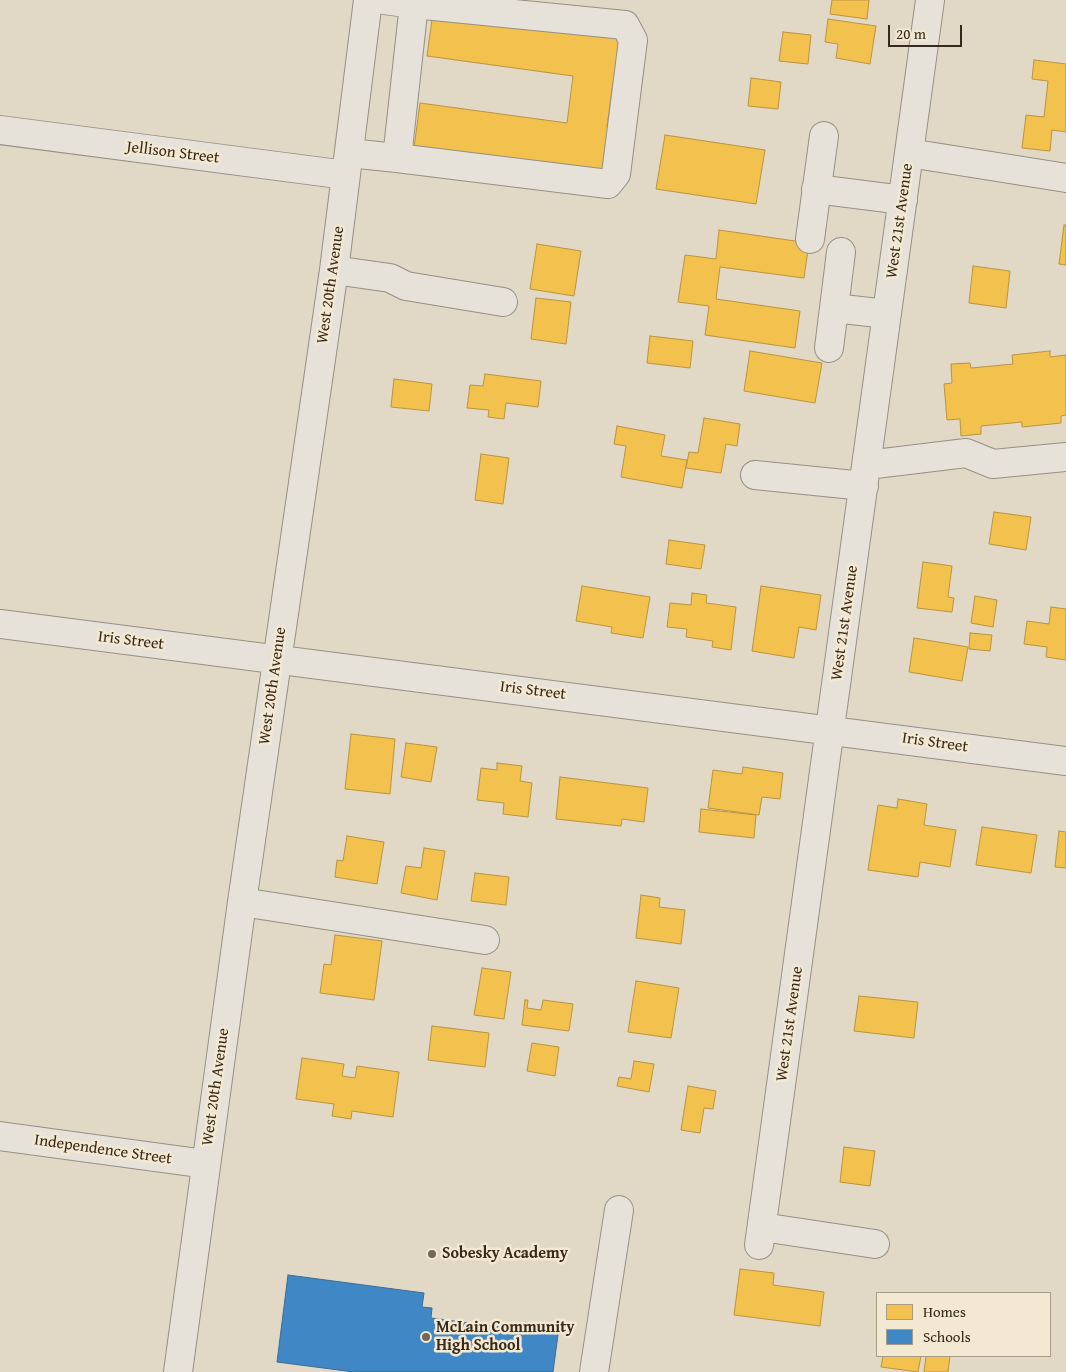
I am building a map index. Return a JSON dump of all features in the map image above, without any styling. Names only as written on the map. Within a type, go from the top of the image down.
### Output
[{"type":"street","name":"West 20th Avenue","points":[[178,1372],[276,658],[334,270],[368,0]]},
{"type":"street","points":[[384,0],[414,4],[396,158]]},
{"type":"street","name":"West 21st Avenue","points":[[875,1244],[761,1236],[930,0]]},
{"type":"street","name":"Jellison Street","points":[[0,130],[348,164],[396,158],[608,184],[616,174],[633,40],[625,25],[414,4]]},
{"type":"street","points":[[810,239],[824,136]]},
{"type":"street","points":[[909,153],[1066,178]]},
{"type":"street","points":[[816,189],[903,200]]},
{"type":"street","points":[[829,348],[841,252]]},
{"type":"street","points":[[334,270],[390,278],[406,286],[503,302]]},
{"type":"street","points":[[834,308],[887,314]]},
{"type":"street","points":[[755,475],[865,476],[966,453],[993,464],[1066,457]]},
{"type":"street","name":"Iris Street","points":[[0,624],[831,729],[1066,761]]},
{"type":"street","points":[[242,902],[485,940]]},
{"type":"street","name":"Independence Street","points":[[0,1136],[206,1164]]},
{"type":"street","points":[[594,1372],[619,1210]]},
{"type":"building: Homes","points":[[832,0],[869,0],[867,19],[830,14]]},
{"type":"building: Homes","points":[[433,12],[624,38],[617,84],[613,83],[607,127],[612,127],[606,174],[414,148],[420,103],[567,123],[573,76],[427,56]]},
{"type":"building: Homes","points":[[828,19],[876,26],[870,64],[836,58],[838,44],[825,42]]},
{"type":"building: Homes","points":[[783,32],[811,35],[808,64],[779,61]]},
{"type":"building: Homes","points":[[1034,60],[1066,64],[1066,132],[1052,130],[1050,151],[1022,148],[1026,115],[1044,117],[1048,81],[1032,79]]},
{"type":"building: Homes","points":[[751,78],[781,82],[778,109],[748,106]]},
{"type":"building: Homes","points":[[665,135],[765,150],[756,204],[656,189]]},
{"type":"building: Homes","points":[[1064,225],[1066,225],[1066,265],[1059,264]]},
{"type":"building: Homes","points":[[719,230],[809,243],[804,278],[720,267],[716,299],[800,311],[795,348],[705,335],[709,306],[678,302],[685,255],[716,259]]},
{"type":"building: Homes","points":[[537,244],[581,251],[574,296],[530,289]]},
{"type":"building: Homes","points":[[973,266],[1010,271],[1006,308],[969,303]]},
{"type":"building: Homes","points":[[536,298],[571,302],[566,344],[531,339]]},
{"type":"building: Homes","points":[[650,336],[693,341],[690,368],[647,363]]},
{"type":"building: Homes","points":[[750,351],[822,363],[815,403],[744,391]]},
{"type":"building: Homes","points":[[1050,351],[1050,357],[1066,355],[1066,415],[1061,416],[1061,423],[1022,427],[1022,422],[981,426],[981,434],[961,436],[960,419],[947,420],[944,384],[952,383],[951,364],[970,363],[971,368],[1013,364],[1012,355]]},
{"type":"building: Homes","points":[[485,374],[541,381],[538,407],[506,403],[504,419],[488,417],[489,410],[467,408],[470,385],[483,386]]},
{"type":"building: Homes","points":[[394,379],[432,384],[429,411],[391,407]]},
{"type":"building: Homes","points":[[704,418],[740,424],[737,446],[726,444],[721,473],[686,468],[689,452],[698,453]]},
{"type":"building: Homes","points":[[617,426],[665,435],[661,456],[687,460],[682,488],[621,477],[626,446],[614,444]]},
{"type":"building: Homes","points":[[481,454],[509,458],[503,504],[475,500]]},
{"type":"building: Homes","points":[[994,512],[1031,517],[1026,550],[989,544]]},
{"type":"building: Homes","points":[[669,540],[705,545],[701,569],[666,564]]},
{"type":"building: Homes","points":[[923,562],[952,566],[948,597],[954,598],[952,612],[917,608]]},
{"type":"building: Homes","points":[[582,586],[650,597],[643,638],[611,633],[612,627],[576,621]]},
{"type":"building: Homes","points":[[761,586],[821,595],[816,630],[799,627],[794,658],[752,651]]},
{"type":"building: Homes","points":[[692,593],[707,595],[706,603],[736,607],[731,650],[712,647],[713,641],[686,637],[687,629],[667,627],[670,603],[691,605]]},
{"type":"building: Homes","points":[[975,596],[997,600],[993,627],[971,623]]},
{"type":"building: Homes","points":[[1051,607],[1066,609],[1066,660],[1046,657],[1047,647],[1024,644],[1027,621],[1049,624]]},
{"type":"building: Homes","points":[[970,633],[992,635],[990,651],[969,649]]},
{"type":"building: Homes","points":[[914,638],[968,647],[962,681],[909,672]]},
{"type":"building: Homes","points":[[351,734],[395,739],[390,794],[345,789]]},
{"type":"building: Homes","points":[[406,743],[437,747],[431,782],[401,777]]},
{"type":"building: Homes","points":[[497,763],[522,766],[520,781],[532,783],[528,817],[503,814],[504,803],[477,800],[481,768],[497,770]]},
{"type":"building: Homes","points":[[743,767],[783,773],[780,799],[762,797],[759,815],[708,808],[713,770],[742,774]]},
{"type":"building: Homes","points":[[560,777],[648,788],[644,822],[622,819],[621,826],[556,819]]},
{"type":"building: Homes","points":[[898,799],[927,804],[924,825],[956,830],[950,867],[920,862],[918,877],[868,870],[878,805],[897,808]]},
{"type":"building: Homes","points":[[701,809],[756,815],[754,838],[699,832]]},
{"type":"building: Homes","points":[[982,827],[1037,835],[1031,873],[976,865]]},
{"type":"building: Homes","points":[[1059,831],[1066,832],[1066,868],[1055,867]]},
{"type":"building: Homes","points":[[347,836],[384,842],[377,884],[335,877],[337,860],[343,861]]},
{"type":"building: Homes","points":[[424,848],[445,851],[437,900],[401,893],[406,866],[421,868]]},
{"type":"building: Homes","points":[[475,873],[509,877],[506,905],[471,901]]},
{"type":"building: Homes","points":[[641,895],[660,898],[659,907],[685,910],[681,944],[636,938]]},
{"type":"building: Homes","points":[[335,935],[382,941],[374,1000],[320,993],[324,964],[331,965]]},
{"type":"building: Homes","points":[[482,968],[511,972],[504,1019],[474,1015]]},
{"type":"building: Homes","points":[[636,981],[679,988],[671,1038],[628,1032]]},
{"type":"building: Homes","points":[[859,996],[918,1002],[914,1038],[854,1031]]},
{"type":"building: Homes","points":[[525,1000],[528,1000],[527,1008],[541,1010],[543,1000],[573,1004],[569,1031],[522,1025]]},
{"type":"building: Homes","points":[[432,1026],[489,1033],[485,1067],[428,1060]]},
{"type":"building: Homes","points":[[532,1043],[559,1047],[555,1076],[527,1071]]},
{"type":"building: Homes","points":[[302,1058],[344,1064],[342,1076],[355,1078],[357,1066],[399,1072],[393,1117],[352,1111],[351,1119],[332,1116],[334,1104],[296,1099]]},
{"type":"building: Homes","points":[[634,1061],[654,1064],[649,1092],[617,1086],[619,1077],[631,1079]]},
{"type":"building: Homes","points":[[688,1086],[716,1091],[713,1109],[704,1108],[700,1133],[681,1130]]},
{"type":"building: Homes","points":[[844,1147],[875,1151],[870,1186],[840,1182]]},
{"type":"building: Homes","points":[[740,1269],[774,1273],[773,1285],[824,1292],[820,1326],[734,1315]]},
{"type":"building: Homes","points":[[883,1357],[921,1357],[918,1372],[881,1367]]},
{"type":"building: Homes","points":[[926,1357],[950,1357],[948,1372],[924,1372]]},
{"type":"building: Schools","points":[[288,1275],[424,1293],[422,1307],[432,1308],[431,1318],[524,1330],[525,1322],[559,1327],[553,1372],[354,1372],[277,1362]]},
{"type":"place","name":"Sobesky Academy","points":[[432,1254]]},
{"type":"place","name":"McLain Community High School","points":[[426,1337]]}]
